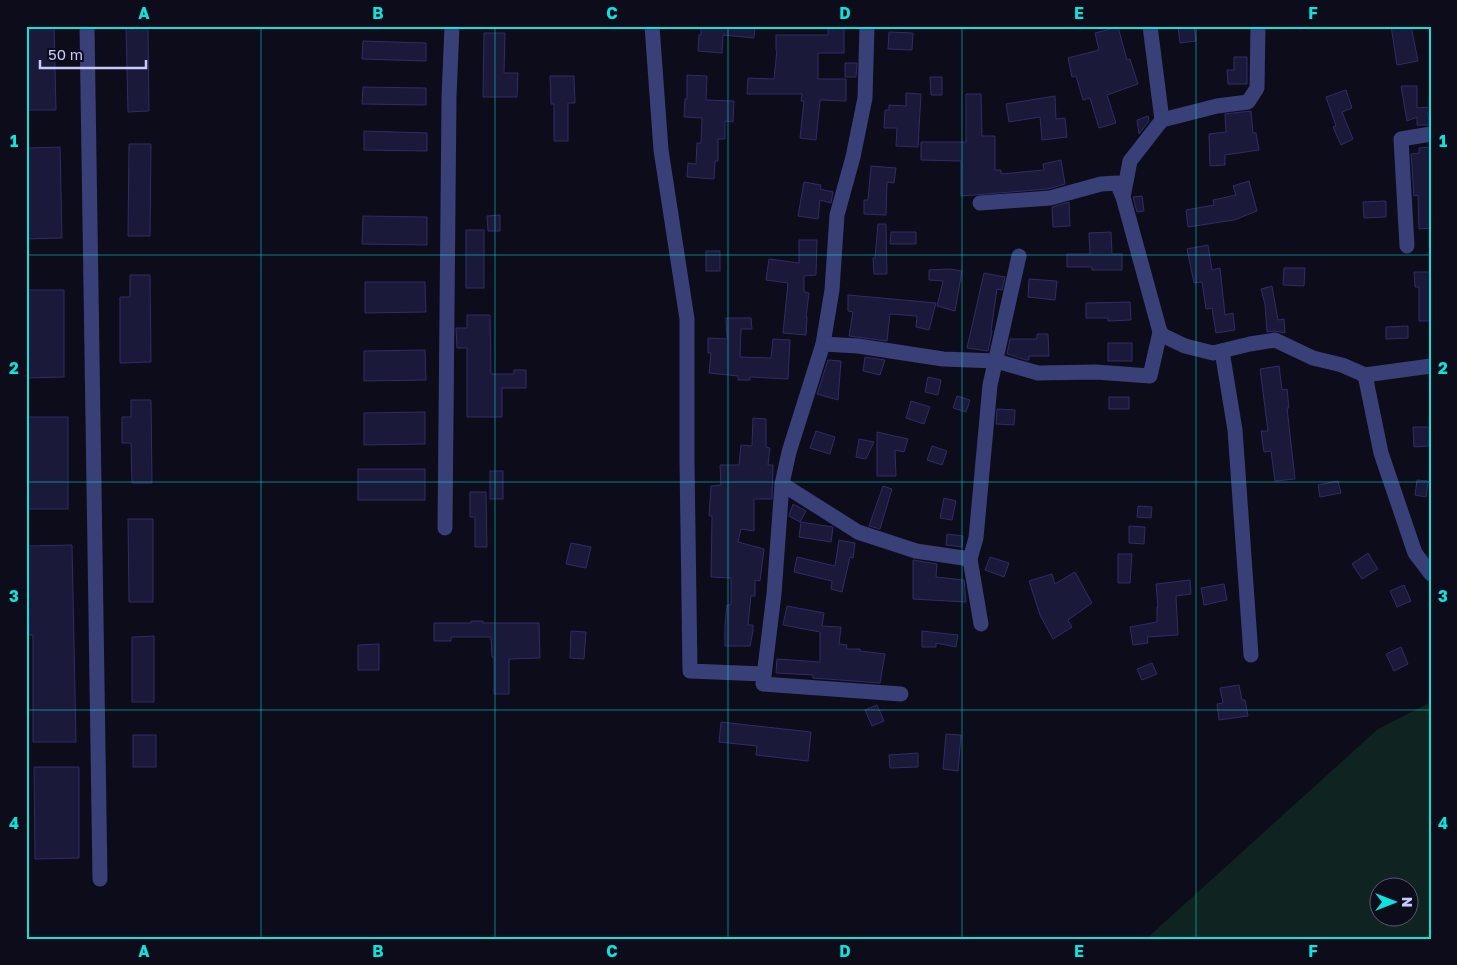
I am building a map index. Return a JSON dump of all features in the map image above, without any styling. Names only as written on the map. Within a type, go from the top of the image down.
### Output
[{"type":"street","points":[[87,26],[100,879]]},
{"type":"street","points":[[445,528],[449,97],[452,26]]},
{"type":"street","points":[[652,26],[661,150],[687,319],[690,671],[764,674]]},
{"type":"street","points":[[867,26],[865,98],[853,157],[837,215],[832,290],[823,344],[789,452],[782,484],[774,594],[763,684],[901,694]]},
{"type":"street","points":[[1150,26],[1162,120]]},
{"type":"street","points":[[1124,197],[1130,161],[1162,120],[1217,106],[1248,102],[1257,88],[1258,26]]},
{"type":"street","points":[[1407,246],[1401,139],[1431,134]]},
{"type":"street","points":[[823,344],[858,346],[943,359],[996,361],[1038,373],[1096,372],[1150,376],[1160,332],[1124,197],[1117,183],[1101,184],[1050,198],[980,203]]},
{"type":"street","points":[[981,624],[970,559],[976,538],[990,385],[1019,256]]},
{"type":"street","points":[[1160,332],[1164,336],[1185,346],[1213,353],[1275,340],[1313,358],[1342,365],[1365,375],[1431,366]]},
{"type":"street","points":[[1222,351],[1235,430],[1251,655]]},
{"type":"street","points":[[1365,375],[1381,453],[1415,553],[1431,574]]},
{"type":"street","points":[[782,484],[858,532],[916,551],[970,559]]},
{"type":"green space","points":[[1431,702],[1431,939],[1146,939],[1378,729]]},
{"type":"building","points":[[26,26],[54,26],[56,110],[26,110]]},
{"type":"building","points":[[126,26],[148,26],[149,111],[128,112]]},
{"type":"building","points":[[701,26],[755,26],[754,38],[723,35],[722,53],[698,51]]},
{"type":"building","points":[[828,26],[844,26],[844,53],[818,53],[818,79],[846,79],[846,101],[820,100],[816,140],[800,138],[804,101],[801,101],[802,94],[747,94],[748,78],[774,79],[777,50],[776,35],[828,35]]},
{"type":"building","points":[[1178,26],[1194,26],[1196,41],[1180,43]]},
{"type":"building","points":[[1391,26],[1411,26],[1418,61],[1397,65]]},
{"type":"building","points":[[1118,27],[1127,60],[1130,59],[1138,84],[1107,95],[1116,123],[1099,128],[1090,98],[1083,100],[1076,76],[1072,77],[1068,58],[1099,50],[1095,33]]},
{"type":"building","points":[[889,32],[913,33],[912,50],[888,49]]},
{"type":"building","points":[[484,33],[505,33],[504,73],[518,73],[517,97],[483,97]]},
{"type":"building","points":[[363,41],[426,43],[426,61],[362,59]]},
{"type":"building","points":[[1234,57],[1247,57],[1247,84],[1228,84],[1227,70],[1234,70]]},
{"type":"building","points":[[845,63],[857,63],[856,77],[845,77]]},
{"type":"building","points":[[687,75],[707,76],[706,100],[734,101],[733,122],[725,121],[725,139],[718,139],[718,161],[715,161],[714,179],[687,177],[688,163],[696,164],[697,143],[701,143],[702,118],[684,117],[685,99],[687,99]]},
{"type":"building","points":[[550,76],[574,76],[575,103],[568,103],[568,141],[554,141],[554,104],[551,104]]},
{"type":"building","points":[[930,77],[942,77],[942,95],[931,95]]},
{"type":"building","points":[[1401,86],[1417,86],[1417,108],[1431,107],[1431,111],[1428,112],[1429,125],[1417,125],[1417,117],[1407,121]]},
{"type":"building","points":[[363,87],[426,88],[426,105],[362,104]]},
{"type":"building","points":[[1346,90],[1352,108],[1342,112],[1353,139],[1341,145],[1333,127],[1336,126],[1326,97]]},
{"type":"building","points":[[906,93],[921,94],[918,147],[896,146],[897,128],[884,128],[885,110],[889,110],[889,105],[906,106]]},
{"type":"building","points":[[966,94],[981,94],[982,136],[995,136],[995,170],[1001,170],[1001,174],[1044,170],[1043,164],[1061,160],[1065,184],[1048,189],[961,196],[961,161],[921,160],[921,142],[966,142]]},
{"type":"building","points":[[1055,96],[1056,119],[1065,118],[1067,137],[1042,140],[1040,117],[1009,122],[1006,104]]},
{"type":"building","points":[[1251,111],[1253,133],[1256,133],[1259,150],[1225,155],[1225,165],[1210,166],[1209,134],[1226,132],[1225,114]]},
{"type":"building","points":[[1148,116],[1149,121],[1139,134],[1137,120]]},
{"type":"building","points":[[364,131],[427,133],[427,151],[364,150]]},
{"type":"building","points":[[129,144],[151,144],[150,236],[128,236]]},
{"type":"building","points":[[60,147],[62,238],[26,239],[26,148]]},
{"type":"building","points":[[1431,147],[1431,228],[1419,229],[1418,195],[1414,196],[1411,154],[1419,153],[1419,148]]},
{"type":"building","points":[[871,166],[896,168],[894,183],[887,182],[886,215],[864,214],[864,200],[868,200]]},
{"type":"building","points":[[1249,181],[1257,211],[1234,220],[1188,227],[1186,210],[1214,205],[1213,200],[1236,195],[1233,186]]},
{"type":"building","points":[[804,182],[821,185],[820,189],[833,192],[831,203],[820,200],[818,219],[798,216]]},
{"type":"building","points":[[1142,196],[1144,211],[1137,212],[1133,197]]},
{"type":"building","points":[[1386,201],[1386,217],[1364,218],[1363,202]]},
{"type":"building","points":[[1069,202],[1070,226],[1053,227],[1052,207]]},
{"type":"building","points":[[500,215],[500,231],[488,231],[487,216]]},
{"type":"building","points":[[363,216],[427,217],[427,245],[362,244]]},
{"type":"building","points":[[878,224],[886,224],[887,274],[874,274],[873,258],[875,258]]},
{"type":"building","points":[[466,230],[484,230],[484,288],[466,288]]},
{"type":"building","points":[[891,232],[916,232],[916,244],[890,244]]},
{"type":"building","points":[[1111,232],[1112,254],[1122,254],[1122,270],[1092,270],[1092,267],[1067,267],[1067,254],[1090,254],[1089,233]]},
{"type":"building","points":[[799,240],[817,240],[816,275],[804,276],[804,292],[809,293],[806,335],[783,333],[788,283],[766,280],[769,259],[799,263]]},
{"type":"building","points":[[1208,245],[1212,270],[1220,268],[1225,315],[1233,313],[1235,330],[1216,333],[1212,308],[1206,309],[1202,282],[1194,283],[1187,249]]},
{"type":"building","points":[[706,251],[720,251],[720,271],[706,271]]},
{"type":"building","points":[[1284,268],[1305,268],[1304,286],[1283,285]]},
{"type":"building","points":[[950,269],[962,271],[955,311],[937,306],[943,281],[929,280],[929,270]]},
{"type":"building","points":[[1414,272],[1431,272],[1431,321],[1419,321],[1419,287],[1415,287]]},
{"type":"building","points":[[984,273],[1005,277],[1002,290],[997,289],[988,351],[967,348]]},
{"type":"building","points":[[130,275],[150,275],[151,362],[120,363],[120,297],[130,297]]},
{"type":"building","points":[[1029,279],[1057,281],[1055,300],[1028,297]]},
{"type":"building","points":[[365,282],[425,282],[426,312],[365,313]]},
{"type":"building","points":[[1272,286],[1278,320],[1284,319],[1285,333],[1267,332],[1265,304],[1261,289]]},
{"type":"building","points":[[26,290],[64,290],[64,377],[26,378]]},
{"type":"building","points":[[848,295],[936,303],[929,330],[916,327],[917,316],[890,314],[887,341],[849,336],[853,312],[848,311]]},
{"type":"building","points":[[1130,302],[1131,320],[1108,321],[1108,318],[1086,318],[1086,303]]},
{"type":"building","points":[[467,315],[490,315],[491,374],[514,374],[514,370],[526,370],[526,388],[502,388],[502,417],[467,417],[467,348],[457,348],[456,328],[467,328]]},
{"type":"building","points":[[726,318],[751,318],[752,329],[741,329],[740,357],[771,358],[773,339],[790,340],[788,379],[750,377],[750,380],[738,380],[738,376],[709,373],[711,353],[708,353],[708,338],[727,339]]},
{"type":"building","points":[[1408,326],[1408,338],[1386,339],[1386,327]]},
{"type":"building","points":[[1037,334],[1048,334],[1049,356],[1029,356],[1029,360],[1026,360],[1007,354],[1010,339],[1037,339]]},
{"type":"building","points":[[1108,343],[1132,343],[1132,361],[1108,361]]},
{"type":"building","points":[[425,350],[426,380],[364,381],[364,351]]},
{"type":"building","points":[[865,357],[885,360],[880,375],[863,371]]},
{"type":"building","points":[[828,360],[841,361],[838,400],[817,394]]},
{"type":"building","points":[[1279,366],[1282,390],[1287,389],[1289,408],[1287,408],[1295,479],[1275,481],[1271,451],[1264,452],[1261,431],[1268,431],[1260,369]]},
{"type":"building","points":[[928,377],[941,380],[938,395],[925,392]]},
{"type":"building","points":[[957,396],[970,400],[966,412],[953,408]]},
{"type":"building","points":[[1109,397],[1129,397],[1129,409],[1109,409]]},
{"type":"building","points":[[131,400],[151,400],[152,483],[132,483],[131,443],[122,443],[122,417],[131,417]]},
{"type":"building","points":[[911,401],[930,407],[924,424],[906,418]]},
{"type":"building","points":[[997,409],[1015,410],[1014,425],[996,424]]},
{"type":"building","points":[[425,412],[425,444],[364,445],[364,413]]},
{"type":"building","points":[[26,417],[68,417],[68,509],[26,509]]},
{"type":"building","points":[[753,418],[766,419],[766,447],[770,448],[768,465],[773,465],[772,499],[754,499],[754,531],[741,529],[738,542],[764,549],[760,581],[755,580],[755,596],[751,596],[748,625],[753,625],[753,631],[750,646],[725,646],[727,605],[731,605],[731,578],[711,577],[712,516],[709,516],[711,486],[721,485],[720,465],[739,465],[741,445],[752,446]]},
{"type":"building","points":[[1413,427],[1429,427],[1429,446],[1414,447]]},
{"type":"building","points":[[816,431],[835,437],[830,454],[810,448]]},
{"type":"building","points":[[877,432],[908,439],[904,452],[895,450],[896,476],[877,476]]},
{"type":"building","points":[[859,439],[874,442],[866,459],[856,457]]},
{"type":"building","points":[[932,446],[947,451],[942,465],[927,460]]},
{"type":"building","points":[[358,469],[425,469],[425,500],[358,500]]},
{"type":"building","points":[[490,471],[503,471],[503,499],[490,499]]},
{"type":"building","points":[[1417,480],[1428,481],[1426,497],[1415,495]]},
{"type":"building","points":[[1338,481],[1341,493],[1320,497],[1318,485]]},
{"type":"building","points":[[883,486],[892,489],[880,529],[869,526]]},
{"type":"building","points":[[470,492],[486,492],[487,547],[475,547],[475,517],[470,517]]},
{"type":"building","points":[[944,498],[956,501],[952,520],[940,518]]},
{"type":"building","points":[[793,504],[806,511],[800,522],[789,516]]},
{"type":"building","points":[[1138,506],[1152,507],[1151,518],[1137,517]]},
{"type":"building","points":[[128,519],[153,519],[153,602],[129,602]]},
{"type":"building","points":[[801,522],[833,527],[831,542],[799,537]]},
{"type":"building","points":[[1129,526],[1145,527],[1144,544],[1129,543]]},
{"type":"building","points":[[947,534],[963,536],[962,547],[946,545]]},
{"type":"building","points":[[839,540],[855,543],[853,558],[850,557],[842,592],[831,589],[832,581],[794,572],[797,557],[835,566]]},
{"type":"building","points":[[571,543],[591,547],[586,568],[566,564]]},
{"type":"building","points":[[72,545],[76,742],[33,742],[33,635],[29,635],[28,546]]},
{"type":"building","points":[[1368,553],[1378,569],[1362,579],[1352,564]]},
{"type":"building","points":[[1118,554],[1132,554],[1130,583],[1118,583]]},
{"type":"building","points":[[990,557],[1009,563],[1004,577],[985,570]]},
{"type":"building","points":[[913,560],[937,564],[936,577],[964,580],[966,602],[913,599]]},
{"type":"building","points":[[1075,572],[1092,603],[1068,620],[1072,627],[1053,639],[1040,615],[1029,581],[1052,574],[1055,584]]},
{"type":"building","points":[[1190,580],[1191,594],[1176,596],[1178,635],[1147,637],[1148,643],[1133,645],[1130,627],[1157,622],[1156,584]]},
{"type":"building","points":[[1224,584],[1227,600],[1204,605],[1201,588]]},
{"type":"building","points":[[1404,585],[1411,601],[1397,607],[1390,591]]},
{"type":"building","points":[[787,606],[824,613],[822,626],[841,627],[839,644],[847,645],[846,649],[860,649],[860,651],[885,654],[880,683],[813,678],[813,675],[776,673],[777,659],[820,662],[820,632],[783,625]]},
{"type":"building","points":[[471,621],[483,621],[483,623],[539,623],[540,658],[509,659],[509,694],[494,694],[494,657],[492,657],[491,637],[451,637],[451,641],[434,641],[434,623],[471,623]]},
{"type":"building","points":[[571,631],[586,632],[584,659],[570,658]]},
{"type":"building","points":[[922,631],[958,635],[956,647],[936,643],[936,647],[922,647]]},
{"type":"building","points":[[154,636],[154,702],[132,702],[132,637]]},
{"type":"building","points":[[379,644],[379,670],[358,670],[358,645]]},
{"type":"building","points":[[1401,647],[1408,664],[1394,671],[1386,654]]},
{"type":"building","points":[[1152,663],[1157,674],[1142,680],[1137,669]]},
{"type":"building","points":[[1239,685],[1242,700],[1245,700],[1248,716],[1219,720],[1217,704],[1223,703],[1220,688]]},
{"type":"building","points":[[877,705],[884,721],[872,726],[865,710]]},
{"type":"building","points":[[721,722],[811,732],[808,761],[756,755],[757,746],[719,742]]},
{"type":"building","points":[[946,734],[961,735],[958,771],[943,769]]},
{"type":"building","points":[[133,735],[156,735],[156,767],[133,767]]},
{"type":"building","points":[[918,753],[918,767],[890,768],[889,755]]},
{"type":"building","points":[[34,767],[79,767],[79,858],[35,859]]}]
